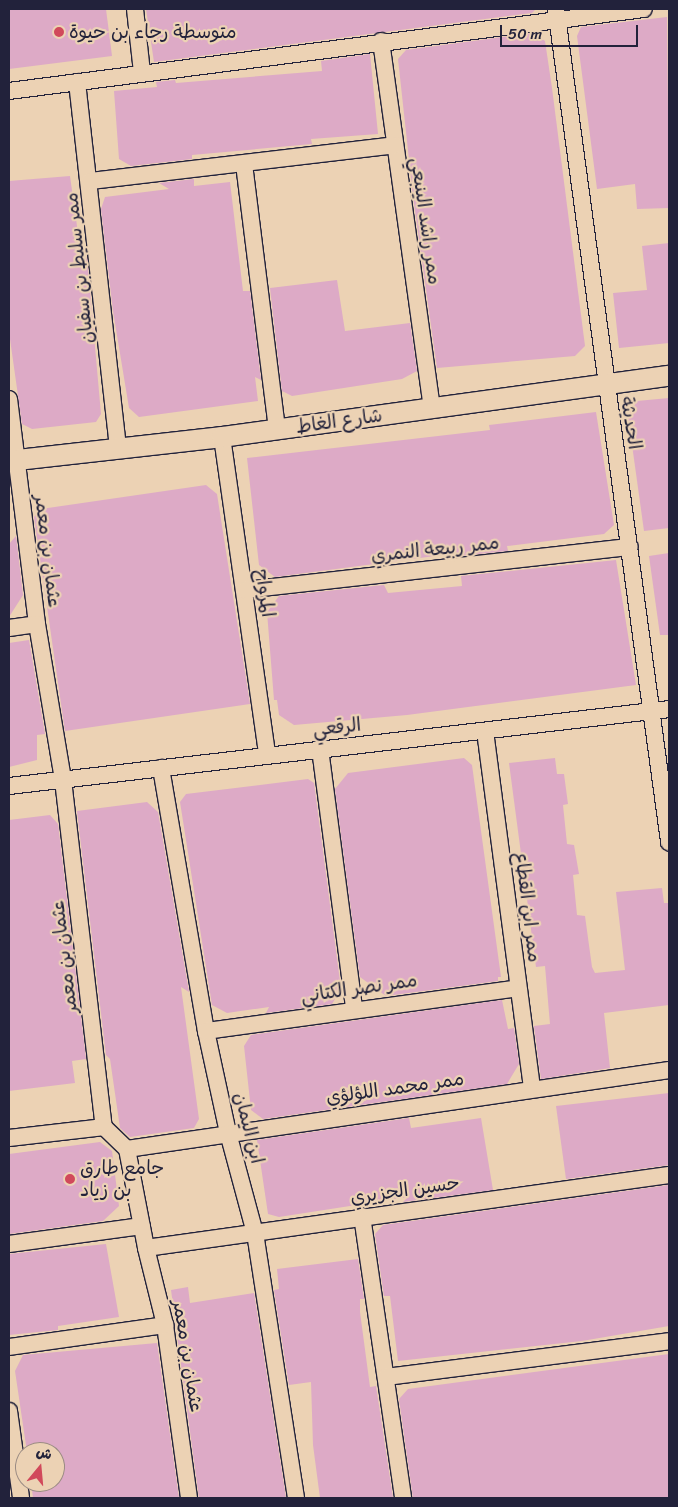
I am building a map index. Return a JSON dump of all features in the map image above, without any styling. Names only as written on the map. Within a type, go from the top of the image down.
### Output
[{"type":"street","points":[[135,9],[142,72]]},
{"type":"street","points":[[9,91],[557,14],[644,9]]},
{"type":"street","name":"الحديثة","points":[[557,14],[605,385],[630,547],[669,842]]},
{"type":"street","name":"ممر راشد الينبعي","points":[[381,40],[432,408]]},
{"type":"street","name":"ممر سليط بن سفيان","points":[[77,82],[90,181],[118,450]]},
{"type":"street","points":[[90,181],[395,145]]},
{"type":"street","points":[[244,164],[277,429]]},
{"type":"street","name":"شارع الغاط","points":[[13,461],[222,437],[669,376]]},
{"type":"street","name":"عثمان بن معمر","points":[[9,399],[13,461],[37,624],[63,780],[104,1126]]},
{"type":"street","name":"المرواح","points":[[222,437],[267,754]]},
{"type":"street","name":"ممر ربيعة النمري","points":[[244,590],[630,547]]},
{"type":"street","points":[[9,628],[37,624]]},
{"type":"street","name":"الرقعي","points":[[9,786],[267,754],[669,709]]},
{"type":"street","name":"ممر ابن القطاع","points":[[485,731],[532,1088]]},
{"type":"street","points":[[320,749],[354,1009]]},
{"type":"street","name":"ابن اليمان","points":[[161,768],[206,1031],[228,1133],[255,1233],[296,1498]]},
{"type":"street","name":"ممر نصر الكتاني","points":[[206,1031],[354,1009],[518,988]]},
{"type":"street","name":"ممر محمد اللؤلؤي","points":[[127,1149],[532,1088],[669,1070]]},
{"type":"street","points":[[9,1138],[104,1126],[127,1149]]},
{"type":"street","name":"عثمان بن معمر","points":[[127,1149],[146,1248],[165,1325],[189,1498]]},
{"type":"street","name":"حسين الجزيري","points":[[146,1248],[362,1216],[669,1175]]},
{"type":"street","points":[[362,1216],[403,1498]]},
{"type":"street","points":[[9,1244],[142,1226]]},
{"type":"street","points":[[9,1347],[165,1325]]},
{"type":"street","points":[[386,1377],[669,1341]]},
{"type":"street","points":[[9,1411],[21,1498]]},
{"type":"building","name":"متوسطة رجاء بن حيوة","points":[[9,9],[106,9],[112,56],[9,69]]},
{"type":"building","points":[[146,9],[536,9],[532,13],[154,62]]},
{"type":"building","points":[[667,17],[669,208],[637,209],[635,184],[597,189],[577,36],[581,27]]},
{"type":"building","points":[[533,33],[545,41],[585,346],[575,356],[437,368],[413,196],[398,59],[406,50]]},
{"type":"building","points":[[370,54],[378,134],[311,139],[312,144],[192,155],[192,159],[131,166],[119,159],[114,91],[157,87],[156,82],[175,80],[176,83],[322,71],[321,61]]},
{"type":"building","points":[[70,176],[83,269],[87,257],[101,414],[96,422],[32,429],[22,424],[9,332],[9,181]]},
{"type":"building","points":[[194,179],[194,186],[230,182],[243,291],[250,291],[261,380],[255,377],[258,401],[139,417],[129,408],[113,311],[101,209],[105,197],[169,189],[159,183]]},
{"type":"building","points":[[669,243],[669,343],[619,348],[613,293],[647,290],[642,246]]},
{"type":"building","points":[[337,280],[345,331],[410,323],[417,371],[402,379],[292,396],[282,391],[270,288]]},
{"type":"building","points":[[669,398],[669,528],[644,531],[628,416],[637,401]]},
{"type":"building","points":[[596,412],[614,525],[604,534],[507,546],[508,551],[458,556],[458,553],[275,577],[259,565],[247,458],[490,430],[489,425]]},
{"type":"building","points":[[206,485],[217,494],[250,704],[65,731],[34,517],[41,509]]},
{"type":"building","points":[[16,536],[23,595],[9,617],[9,544]]},
{"type":"building","points":[[669,553],[669,635],[660,635],[649,556]]},
{"type":"building","points":[[616,560],[636,685],[407,715],[294,725],[279,715],[277,700],[274,700],[267,612],[279,596],[384,585],[388,593],[462,586],[461,576]]},
{"type":"building","points":[[29,640],[45,734],[37,735],[37,760],[9,767],[9,643]]},
{"type":"building","points":[[464,758],[472,765],[501,977],[498,977],[498,981],[386,996],[360,977],[335,789],[348,773]]},
{"type":"building","points":[[555,758],[557,774],[564,774],[568,804],[563,805],[567,844],[574,845],[579,874],[573,875],[577,915],[585,916],[592,967],[595,973],[625,970],[616,892],[662,888],[664,903],[669,903],[669,1005],[604,1013],[610,1068],[541,1079],[534,1026],[550,1024],[545,966],[536,967],[509,763]]},
{"type":"building","points":[[308,779],[314,783],[341,989],[332,1004],[266,1013],[269,1007],[227,1013],[212,1005],[180,802],[186,794]]},
{"type":"building","points":[[147,802],[158,812],[189,992],[181,987],[199,1119],[194,1128],[130,1137],[120,1128],[110,1059],[106,1055],[77,811]]},
{"type":"building","points":[[50,815],[58,824],[86,1059],[72,1061],[75,1083],[9,1091],[9,820]]},
{"type":"building","points":[[502,1000],[508,1029],[514,1028],[519,1064],[507,1084],[263,1119],[251,1110],[244,1046],[251,1035]]},
{"type":"building","points":[[669,1093],[669,1165],[566,1179],[556,1106]]},
{"type":"building","points":[[409,1118],[411,1128],[481,1118],[493,1190],[403,1202],[408,1197],[279,1217],[268,1214],[257,1140]]},
{"type":"building","name":"جامع طارق بن زياد","points":[[100,1142],[112,1151],[119,1206],[103,1221],[9,1234],[9,1154]]},
{"type":"building","points":[[669,1185],[669,1326],[582,1341],[398,1361],[390,1296],[384,1296],[375,1234],[383,1225]]},
{"type":"building","points":[[106,1244],[119,1317],[58,1326],[58,1330],[9,1335],[9,1254]]},
{"type":"building","points":[[358,1259],[364,1299],[360,1299],[360,1312],[370,1387],[376,1386],[393,1498],[320,1498],[313,1445],[311,1382],[289,1385],[274,1290],[279,1289],[277,1269]]},
{"type":"building","points":[[188,1287],[190,1303],[254,1293],[286,1498],[199,1498],[171,1290]]},
{"type":"building","points":[[157,1343],[179,1498],[33,1498],[32,1492],[65,1492],[65,1442],[26,1442],[15,1371],[23,1355]]},
{"type":"building","points":[[669,1354],[669,1498],[413,1498],[399,1399],[408,1389]]},
{"type":"place","name":"متوسطة رجاء بن حيوة","points":[[59,32]]},
{"type":"place","name":"جامع طارق بن زياد","points":[[70,1179]]}]
